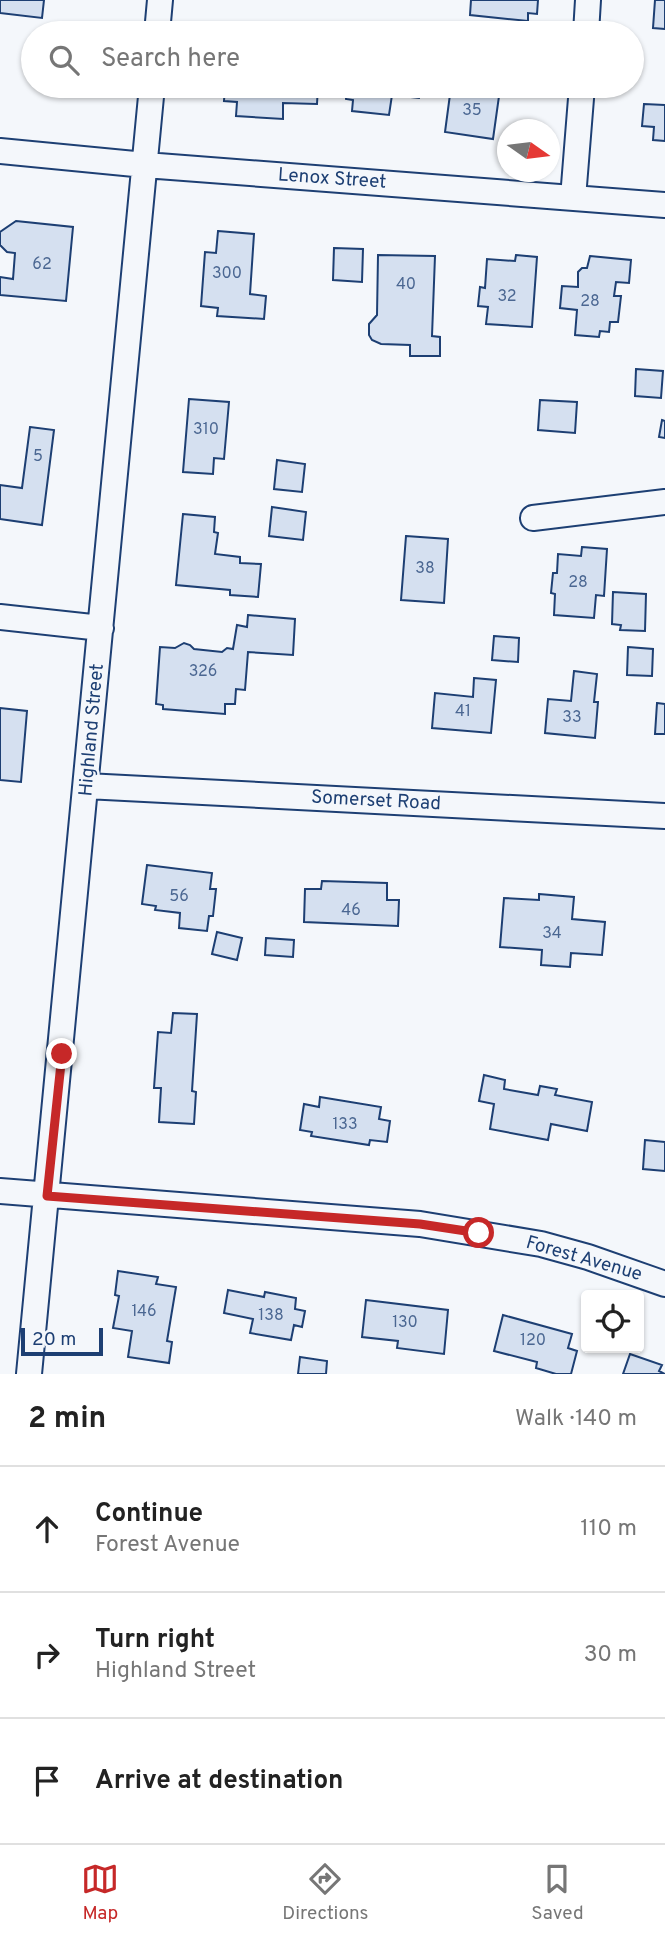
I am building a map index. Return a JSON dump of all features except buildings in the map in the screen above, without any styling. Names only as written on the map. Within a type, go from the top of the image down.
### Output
[{"type":"street","points":[[158,21],[160,0]]},
{"type":"street","points":[[587,21],[588,0]]},
{"type":"street","name":"Highland Street","points":[[30,1374],[151,98]]},
{"type":"street","points":[[573,198],[581,98]]},
{"type":"street","name":"Lenox Street","points":[[0,151],[145,165],[665,205]]},
{"type":"street","points":[[533,518],[665,502]]},
{"type":"street","points":[[0,617],[101,628]]},
{"type":"street","name":"Somerset Road","points":[[86,786],[665,816]]},
{"type":"street","name":"Forest Avenue","points":[[0,1191],[420,1224],[541,1244],[665,1284]]},
{"type":"route","points":[[62,1054],[47,1196],[420,1224],[479,1233]]}]
